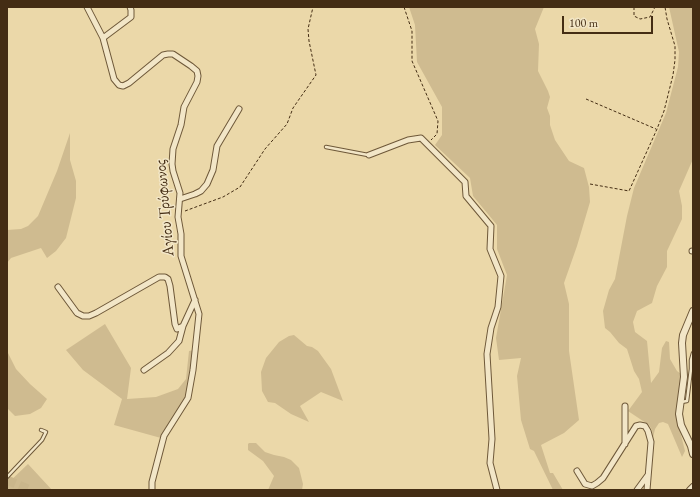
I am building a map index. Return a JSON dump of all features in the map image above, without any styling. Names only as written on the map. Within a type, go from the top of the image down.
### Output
[{"type":"street","name":"Αγίου Τρύφωνος","points":[[87,7],[103,38],[114,79],[120,85],[123,86],[129,83],[164,55],[168,54],[175,55],[197,72],[198,80],[184,107],[181,125],[174,145],[172,168],[179,187],[180,199],[178,213],[182,261],[199,314],[188,398],[164,436],[152,482],[152,490]]},
{"type":"street","points":[[103,38],[131,17],[130,7]]},
{"type":"street","points":[[180,199],[195,194],[207,184],[213,170],[216,150],[239,109]]},
{"type":"street","points":[[369,155],[408,140],[421,138],[465,182],[466,196],[491,226],[490,250],[500,276],[498,307],[491,328],[487,354],[492,439],[490,463],[497,490]]},
{"type":"street","points":[[58,287],[77,313],[83,316],[89,316],[96,314],[160,277],[165,277],[168,279],[170,286],[175,324],[177,328],[183,326]]},
{"type":"street","points":[[144,370],[168,353],[179,341],[183,326],[195,300]]},
{"type":"street","points":[[693,311],[683,335],[684,377],[679,419],[693,454]]},
{"type":"street","points":[[624,406],[625,445]]},
{"type":"street","points":[[577,471],[585,484],[592,486],[597,484],[603,478],[636,426],[645,426],[651,442],[647,490]]},
{"type":"street","points":[[637,490],[648,475]]},
{"type":"street","points":[[690,490],[693,487]]},
{"type":"lane","points":[[326,147],[369,155]]},
{"type":"lane","points":[[681,402],[687,401],[693,353]]},
{"type":"lane","points":[[7,477],[42,440],[46,432],[41,430]]},
{"type":"path","points":[[178,213],[223,197],[240,187],[265,149],[287,124],[293,108],[316,75],[308,28],[313,7]]},
{"type":"path","points":[[404,7],[412,31],[412,61],[438,122],[437,134],[427,145]]},
{"type":"path","points":[[634,7],[634,16],[640,19],[650,17],[655,7]]},
{"type":"path","points":[[590,184],[629,190],[657,129],[664,111],[673,75],[675,60],[675,46],[665,7]]},
{"type":"path","points":[[586,99],[657,129]]},
{"type":"shaded area","points":[[409,7],[544,7],[535,29],[539,44],[538,71],[550,97],[547,108],[550,116],[550,125],[555,140],[569,161],[584,168],[589,187],[590,202],[564,283],[569,304],[569,351],[579,420],[564,433],[541,445],[550,473],[553,473],[563,490],[553,490],[534,451],[530,449],[521,420],[517,376],[521,358],[499,360],[496,338],[507,275],[497,249],[497,225],[473,196],[470,178],[435,145],[442,135],[442,107],[417,62],[415,25]]},
{"type":"shaded area","points":[[669,7],[693,7],[693,159],[679,191],[682,206],[682,219],[667,251],[667,267],[657,286],[652,303],[637,311],[633,322],[635,332],[647,341],[651,383],[659,372],[662,348],[666,341],[669,342],[670,359],[677,371],[681,374],[677,419],[685,451],[682,457],[668,424],[663,422],[659,423],[655,429],[653,438],[652,430],[649,425],[628,411],[642,392],[639,379],[634,371],[627,349],[605,328],[603,311],[609,290],[615,279],[634,188],[666,113],[678,67],[679,52]]},
{"type":"shaded area","points":[[70,133],[70,160],[76,181],[76,198],[66,238],[56,251],[47,258],[41,248],[11,258],[7,263],[7,230],[21,229],[28,226],[38,216],[57,171]]},
{"type":"shaded area","points":[[105,324],[131,368],[127,399],[156,397],[178,389],[186,379],[189,351],[194,350],[187,398],[161,438],[114,425],[122,399],[83,370],[66,350]]},
{"type":"shaded area","points":[[294,335],[307,346],[318,351],[331,369],[343,401],[321,392],[300,406],[309,422],[291,414],[275,403],[268,402],[262,391],[261,372],[266,358],[279,342],[289,336]]},
{"type":"shaded area","points":[[7,351],[16,369],[47,399],[41,408],[30,414],[15,416],[7,408]]},
{"type":"shaded area","points":[[249,443],[256,443],[265,452],[291,460],[299,468],[303,484],[302,490],[268,490],[274,476],[263,461],[248,450]]},
{"type":"shaded area","points":[[28,464],[52,490],[7,490],[7,484]]},
{"type":"tunnel","points":[[7,480],[30,490]]}]
